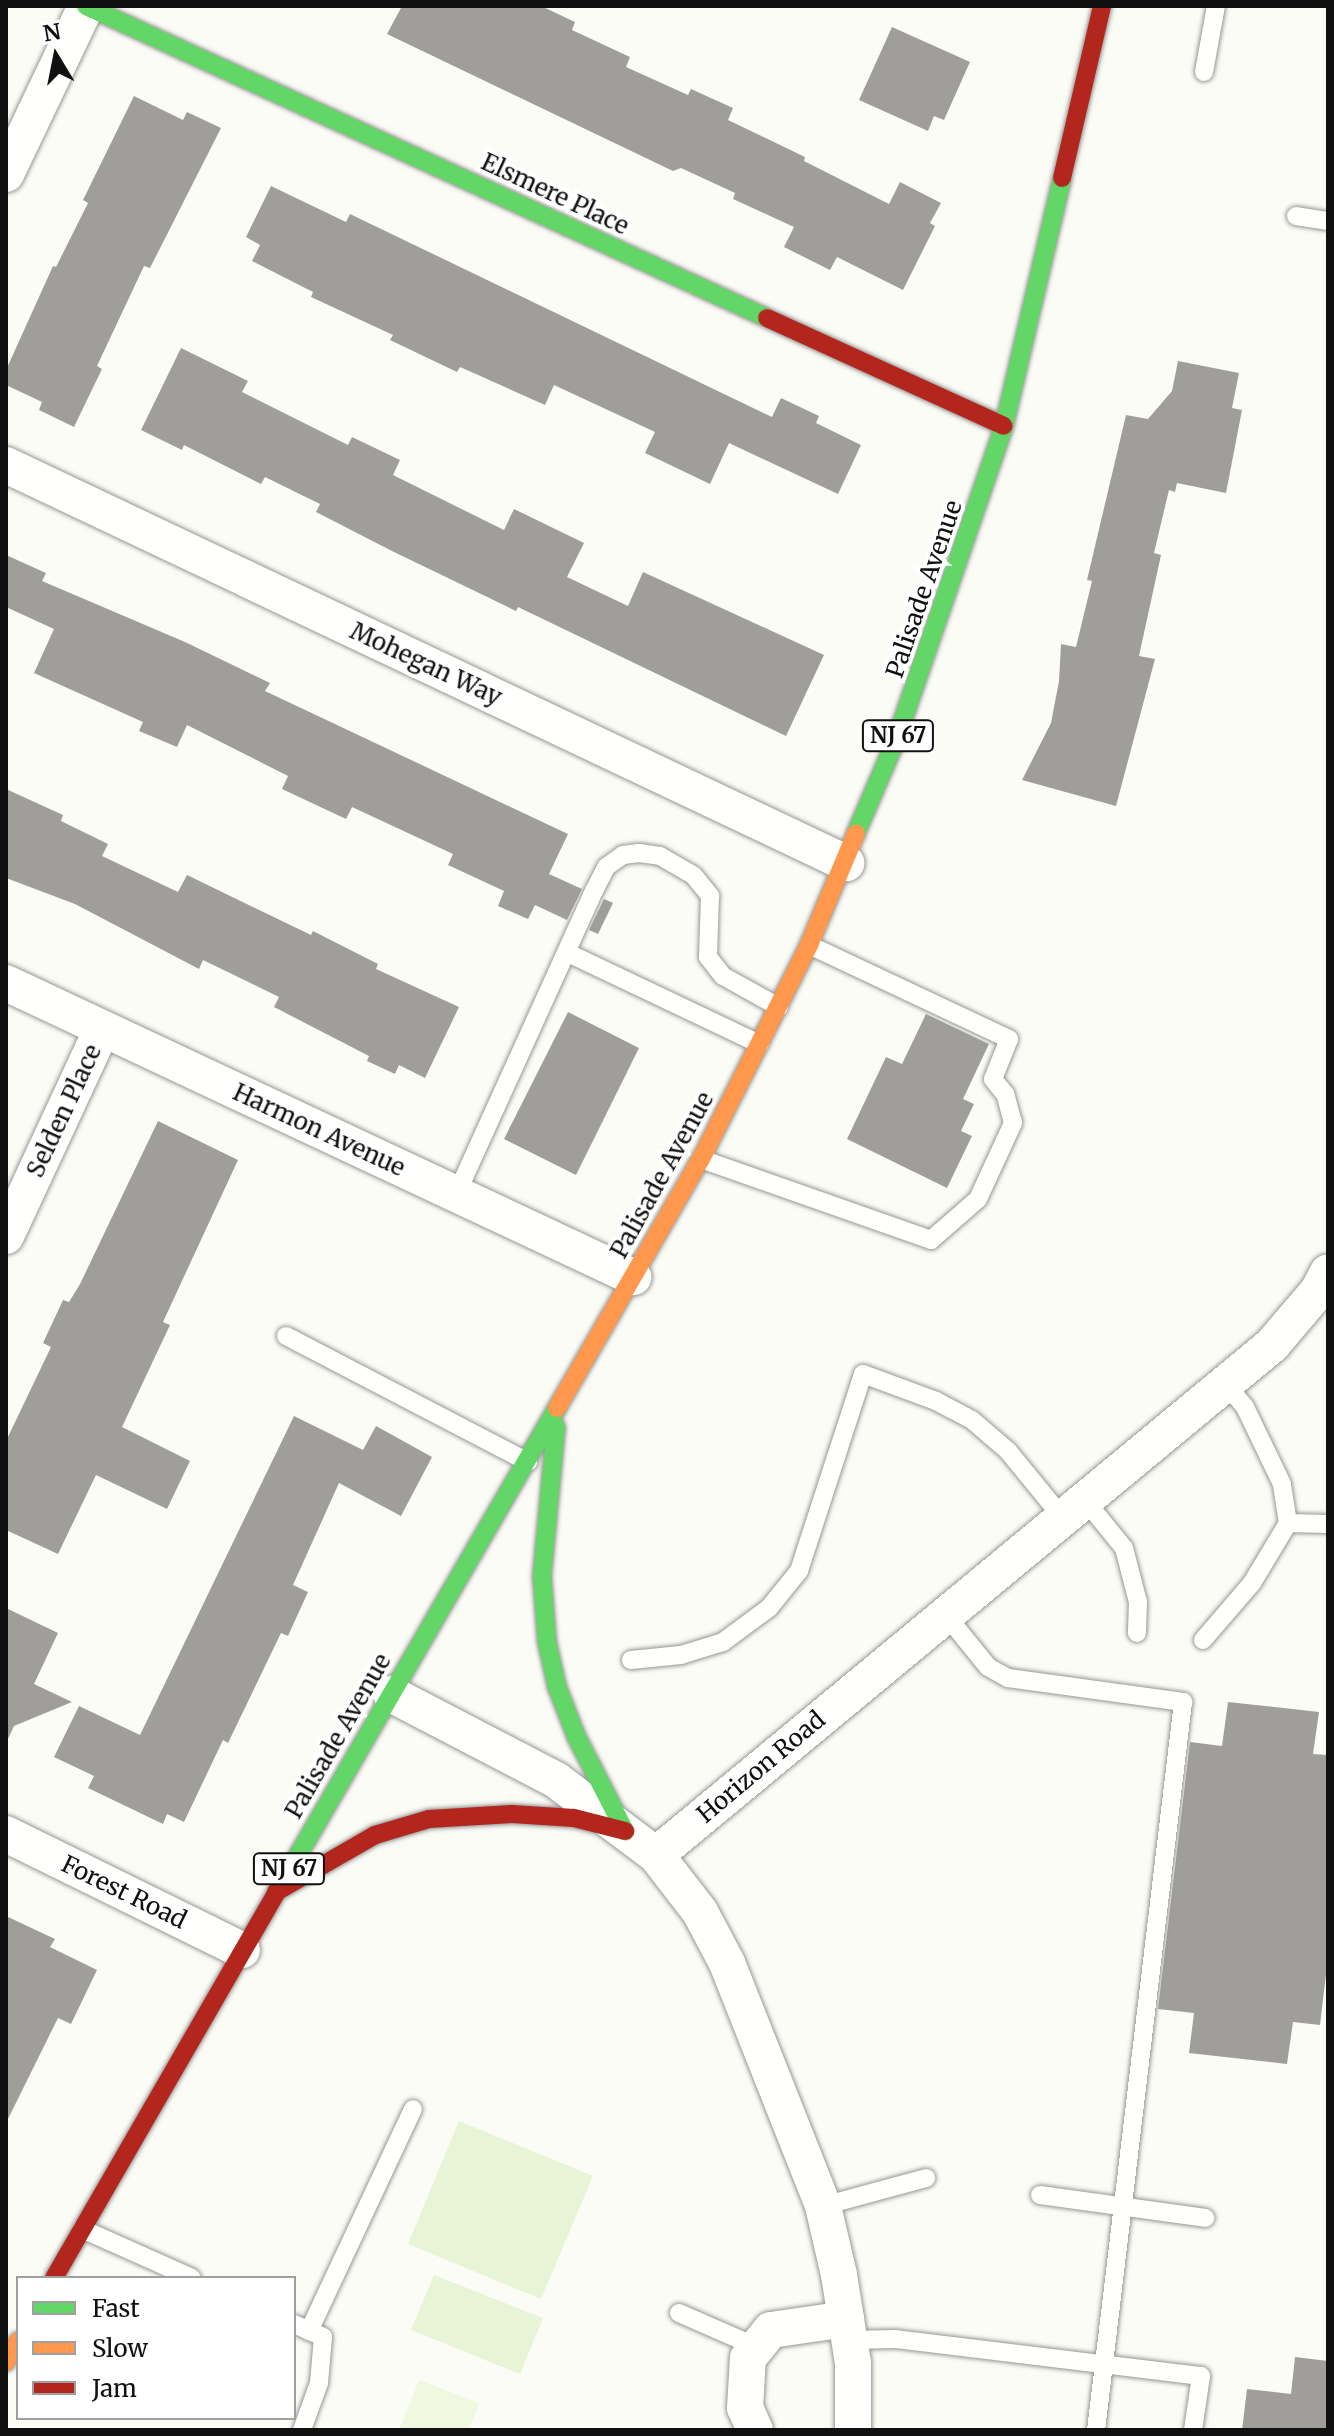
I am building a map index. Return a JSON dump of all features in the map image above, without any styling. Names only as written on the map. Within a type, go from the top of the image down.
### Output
[{"type":"main road","name":"Elsmere Place","points":[[86,6],[1004,426]]},
{"type":"main road","name":"Palisade Avenue","points":[[55,2276],[274,1893],[557,1413],[701,1159],[809,945],[846,863],[934,638],[1004,426],[1102,6]]},
{"type":"main road","points":[[557,1413],[542,1576],[547,1642],[557,1687],[577,1738],[625,1831]]},
{"type":"main road","points":[[274,1893],[375,1835],[429,1819],[512,1814],[574,1818],[625,1831]]},
{"type":"main road","points":[[6,2362],[16,2344]]},
{"type":"street","points":[[6,174],[86,6]]},
{"type":"street","name":"Mohegan Way","points":[[6,465],[846,863]]},
{"type":"street","name":"Harmon Avenue","points":[[6,983],[633,1277]]},
{"type":"street","name":"Selden Place","points":[[6,1236],[102,1029]]},
{"type":"street","name":"Horizon Road","points":[[656,1855],[1226,1384],[1289,1328],[1328,1272]]},
{"type":"street","points":[[391,1694],[556,1780],[656,1855],[700,1912],[727,1963],[823,2206],[853,2363],[853,2430]]},
{"type":"street","name":"Forest Road","points":[[6,1834],[242,1950]]},
{"type":"street","points":[[755,2430],[745,2408],[748,2358],[771,2330],[847,2330]]},
{"type":"lane","points":[[1204,72],[1216,6]]},
{"type":"lane","points":[[1296,216],[1328,221]]},
{"type":"lane","points":[[456,1195],[606,867],[623,855],[639,853],[660,856],[694,876],[710,896],[708,957],[723,976],[779,1007]]},
{"type":"lane","points":[[701,1159],[931,1240],[978,1199],[1013,1123],[1005,1094],[993,1079],[1009,1039],[809,945]]},
{"type":"lane","points":[[568,953],[760,1044]]},
{"type":"lane","points":[[286,1336],[528,1462]]},
{"type":"lane","points":[[631,1660],[681,1655],[723,1642],[769,1608],[799,1571],[863,1374],[936,1401],[972,1420],[1124,1548],[1138,1602],[1137,1633]]},
{"type":"lane","points":[[1203,1640],[1252,1583],[1288,1523],[1282,1484],[1245,1407],[1226,1384]]},
{"type":"lane","points":[[1288,1523],[1328,1524]]},
{"type":"lane","points":[[945,1614],[988,1667],[1008,1678],[1183,1702],[1096,2430]]},
{"type":"lane","points":[[302,2430],[319,2383],[323,2337],[302,2328],[413,2109]]},
{"type":"lane","points":[[823,2206],[926,2178]]},
{"type":"lane","points":[[1040,2195],[1205,2218]]},
{"type":"lane","points":[[82,2229],[188,2276]]},
{"type":"lane","points":[[679,2313],[757,2347]]},
{"type":"lane","points":[[847,2330],[895,2339],[1201,2376],[1193,2430]]},
{"type":"green space","points":[[459,2121],[593,2176],[541,2299],[408,2244]]},
{"type":"green space","points":[[434,2275],[543,2318],[520,2374],[411,2330]]},
{"type":"green space","points":[[419,2380],[479,2403],[469,2430],[399,2430]]},
{"type":"building","points":[[402,6],[541,6],[575,22],[572,30],[630,57],[626,67],[688,95],[691,89],[733,108],[728,120],[805,157],[804,161],[889,204],[900,182],[941,203],[930,223],[935,226],[903,290],[837,257],[830,270],[784,247],[794,227],[733,199],[735,193],[681,168],[673,171],[387,34]]},
{"type":"building","points":[[892,27],[970,62],[944,120],[934,116],[928,131],[859,100]]},
{"type":"building","points":[[134,96],[183,120],[187,112],[221,128],[150,268],[144,266],[97,366],[102,369],[74,427],[39,410],[42,402],[6,385],[6,370],[53,266],[56,267],[88,203],[83,200]]},
{"type":"building","points":[[271,186],[346,222],[350,214],[772,417],[781,398],[819,416],[816,423],[861,445],[838,494],[729,443],[710,484],[645,453],[655,432],[554,385],[545,405],[460,367],[457,372],[390,340],[393,335],[311,297],[313,292],[252,261],[260,245],[246,237]]},
{"type":"building","points":[[181,348],[248,381],[242,392],[348,445],[352,437],[400,460],[393,475],[504,530],[514,509],[584,543],[567,577],[628,606],[643,572],[824,655],[786,736],[518,607],[516,611],[392,551],[316,512],[320,504],[265,477],[261,484],[184,445],[182,450],[141,430]]},
{"type":"building","points":[[1178,361],[1239,373],[1232,408],[1242,410],[1226,493],[1177,483],[1175,492],[1169,490],[1154,553],[1161,555],[1139,656],[1155,659],[1116,806],[1022,780],[1051,723],[1059,681],[1061,644],[1076,647],[1092,581],[1087,580],[1126,415],[1148,419],[1172,391]]},
{"type":"building","points":[[6,555],[46,573],[42,581],[185,642],[270,683],[265,691],[568,834],[549,874],[582,889],[567,920],[535,905],[528,919],[498,906],[504,891],[448,865],[453,854],[352,807],[346,819],[282,789],[288,776],[187,725],[177,747],[139,731],[143,722],[34,673],[54,629],[6,607]]},
{"type":"building","points":[[6,789],[63,815],[61,821],[108,844],[102,856],[178,892],[187,875],[311,935],[313,931],[378,964],[376,969],[459,1007],[425,1078],[399,1065],[395,1074],[367,1061],[369,1056],[274,1007],[279,997],[203,960],[199,969],[75,904],[6,878]]},
{"type":"building","points":[[604,899],[613,903],[598,934],[589,930]]},
{"type":"building","points":[[568,1012],[639,1048],[576,1175],[504,1139]]},
{"type":"building","points":[[926,1014],[989,1044],[963,1099],[974,1104],[961,1131],[972,1136],[947,1188],[847,1139],[886,1057],[902,1064]]},
{"type":"building","points":[[158,1121],[238,1160],[163,1322],[170,1325],[122,1427],[190,1461],[167,1509],[96,1475],[58,1554],[6,1530],[6,1441],[51,1347],[43,1343],[63,1300],[69,1302],[80,1284]]},
{"type":"building","points":[[294,1416],[363,1450],[376,1426],[432,1457],[401,1516],[339,1483],[293,1585],[308,1592],[288,1636],[281,1633],[228,1743],[223,1740],[184,1822],[167,1814],[163,1824],[88,1788],[94,1776],[54,1757],[79,1706],[140,1735]]},
{"type":"building","points":[[6,1608],[58,1633],[34,1684],[72,1702],[14,1726],[6,1743]]},
{"type":"building","points":[[1228,1702],[1319,1712],[1313,1754],[1328,1755],[1328,1958],[1320,2025],[1293,2022],[1287,2064],[1189,2053],[1194,2013],[1158,2009],[1190,1742],[1222,1746]]},
{"type":"building","points":[[6,1916],[55,1939],[50,1947],[97,1970],[71,2024],[58,2018],[6,2123]]},
{"type":"building","points":[[1295,2357],[1328,2361],[1328,2430],[1242,2430],[1247,2389],[1291,2394]]},
{"type":"traffic: fast","points":[[86,6],[767,318]]},
{"type":"traffic: fast","points":[[856,833],[896,740],[1004,426],[1062,178]]},
{"type":"traffic: fast","points":[[282,1883],[557,1408]]},
{"type":"traffic: fast","points":[[556,1427],[542,1576],[547,1642],[557,1687],[577,1738],[625,1831]]},
{"type":"traffic: slow","points":[[557,1408],[701,1159],[809,945],[856,833]]},
{"type":"traffic: slow","points":[[6,2362],[16,2344]]},
{"type":"traffic: jam","points":[[1062,178],[1102,6]]},
{"type":"traffic: jam","points":[[767,318],[1004,426]]},
{"type":"traffic: jam","points":[[276,1892],[375,1835],[429,1819],[512,1814],[574,1818],[625,1831]]},
{"type":"traffic: jam","points":[[55,2276],[282,1883]]}]
